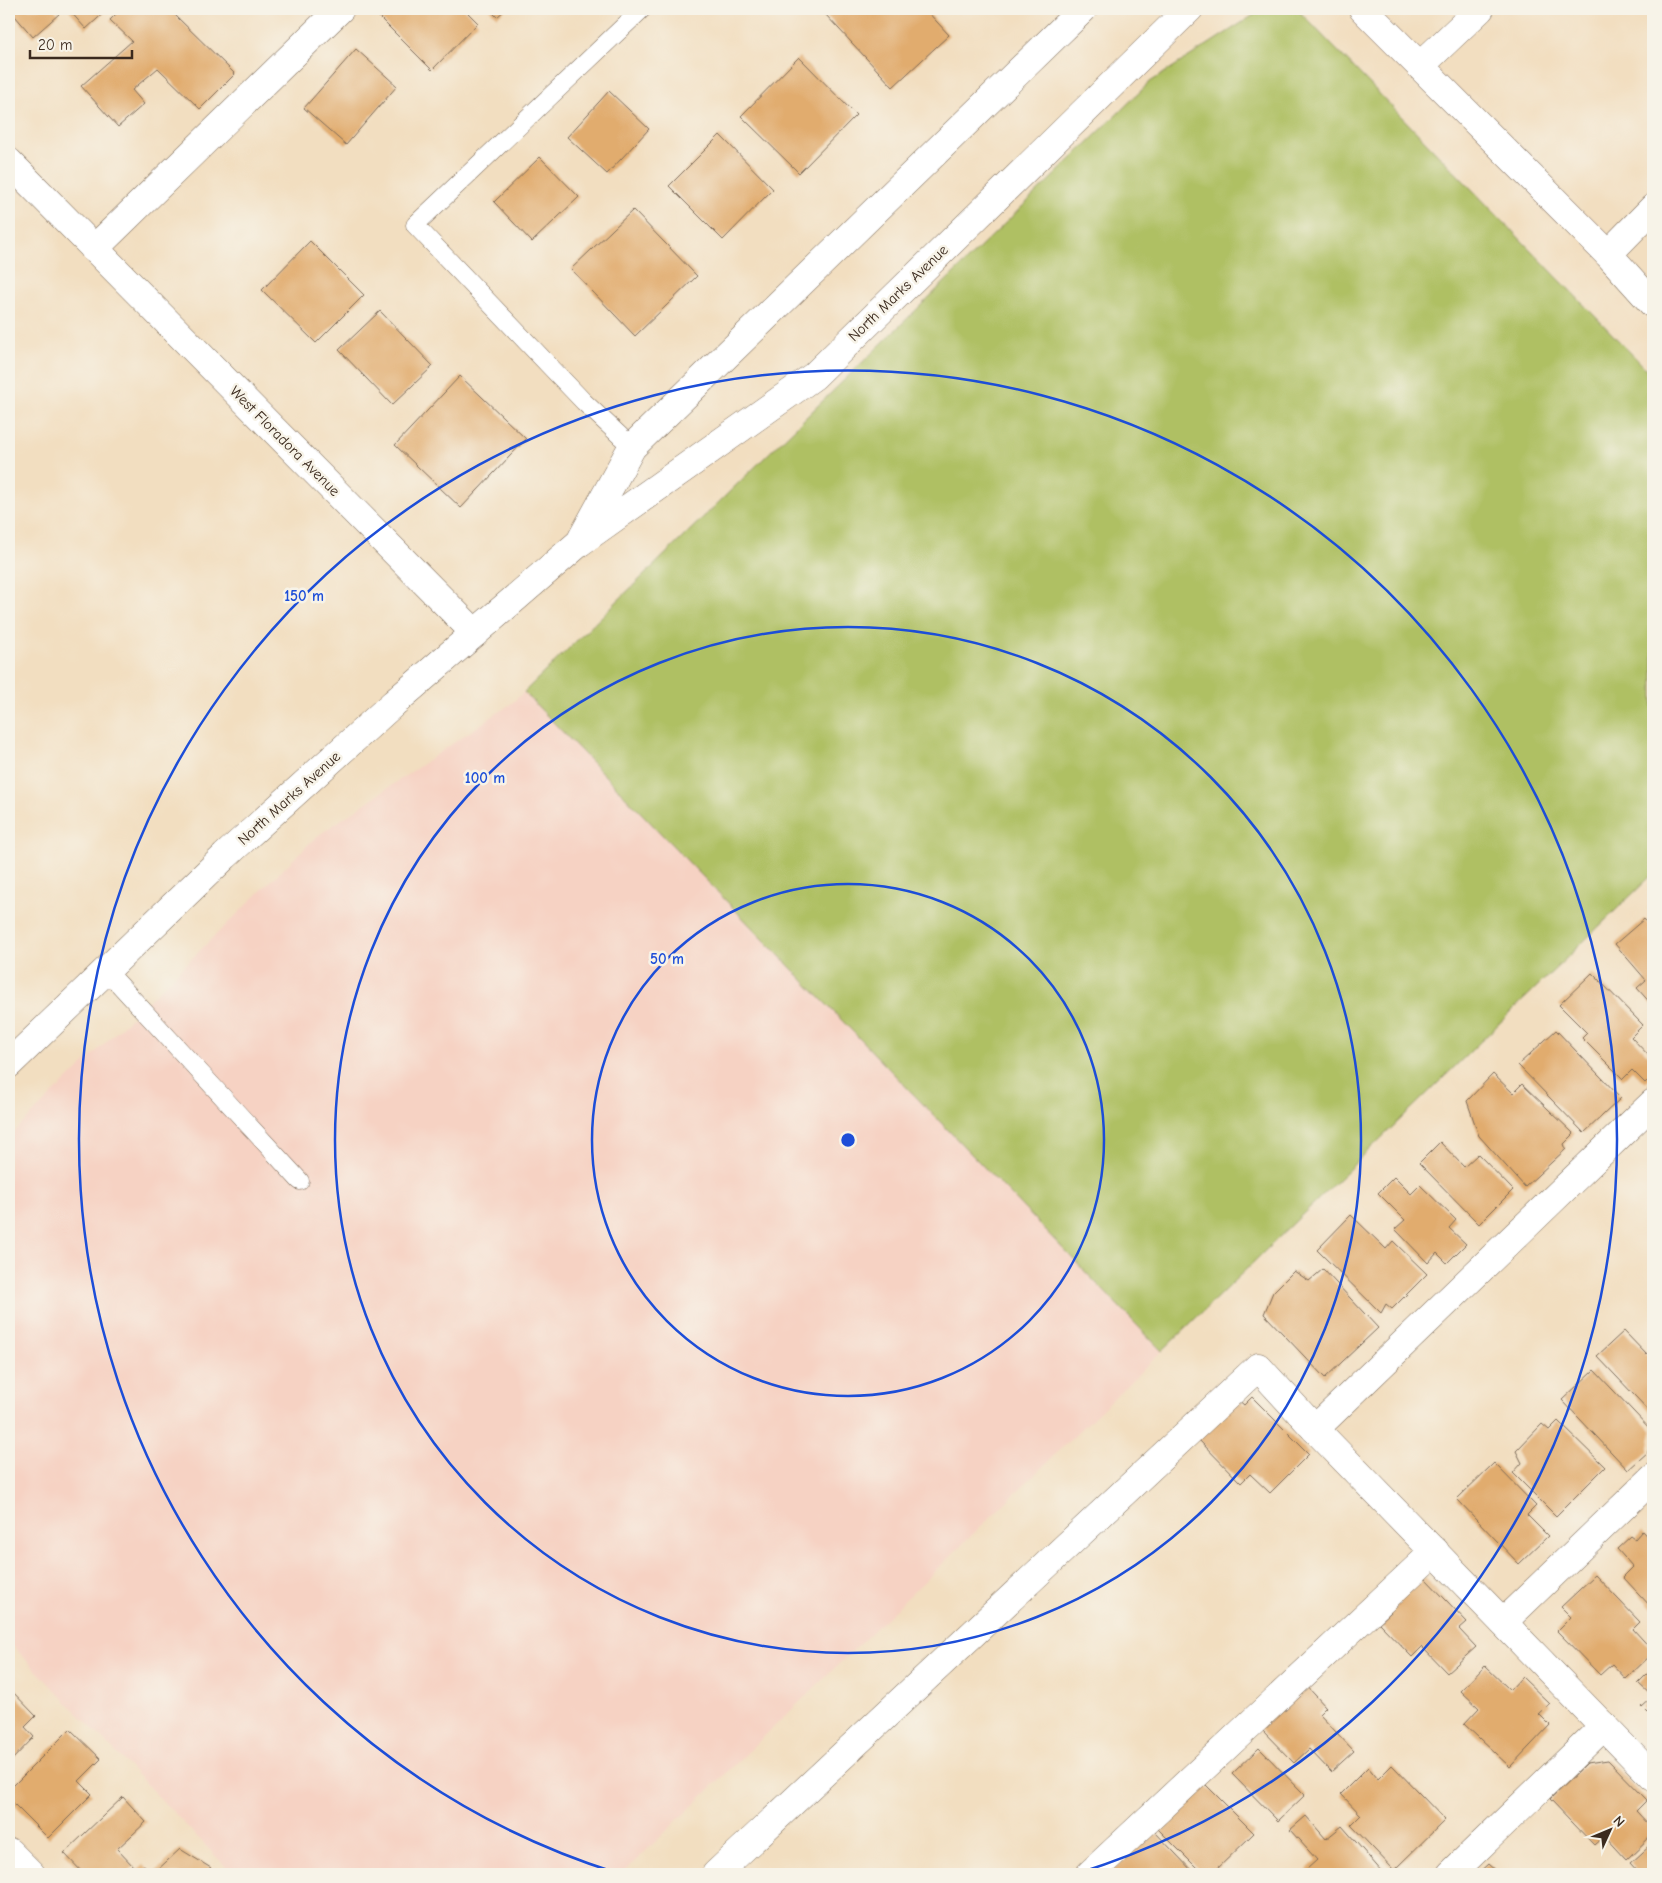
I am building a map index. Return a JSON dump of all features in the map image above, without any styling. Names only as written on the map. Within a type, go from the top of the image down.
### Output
[{"type":"street","points":[[94,249],[340,9]]},
{"type":"street","name":"North Marks Avenue","points":[[9,1064],[225,856],[394,703],[579,543],[814,376],[1189,9]]},
{"type":"street","points":[[1363,9],[1608,254],[1653,304]]},
{"type":"street","points":[[1421,65],[1480,9]]},
{"type":"street","name":"North Marks Avenue","points":[[579,543],[632,447],[1071,13]]},
{"type":"street","name":"West Floradora Avenue","points":[[9,162],[475,633]]},
{"type":"street","points":[[1608,254],[1653,208]]},
{"type":"street","points":[[1315,1429],[1653,1104]]},
{"type":"street","points":[[716,1874],[1258,1367],[1315,1429],[1653,1777]]},
{"type":"street","points":[[1503,1622],[1653,1478]]},
{"type":"street","points":[[1090,1874],[1435,1551]]},
{"type":"street","points":[[1451,1874],[1604,1726]]},
{"type":"street","points":[[9,1852],[31,1874]]},
{"type":"lane","points":[[632,447],[584,402],[415,225],[642,9]]},
{"type":"lane","points":[[106,970],[300,1181]]},
{"type":"shaded area","points":[[524,692],[1162,1351],[622,1874],[233,1874],[9,1642],[9,1137],[316,837],[512,703]]},
{"type":"green space","points":[[1263,9],[1297,9],[1653,376],[1653,874],[1162,1351],[524,692],[1150,82]]},
{"type":"building","points":[[9,9],[54,9],[59,14],[33,37]]},
{"type":"building","points":[[68,9],[108,9],[86,29]]},
{"type":"building","points":[[121,9],[180,9],[174,14],[235,74],[200,109],[158,68],[132,90],[144,104],[118,127],[81,86],[132,41],[110,20]]},
{"type":"building","points":[[387,9],[464,9],[478,23],[432,70],[379,17]]},
{"type":"building","points":[[489,9],[506,9],[497,17]]},
{"type":"building","points":[[830,9],[925,9],[949,35],[893,87],[825,14]]},
{"type":"building","points":[[356,49],[397,86],[346,145],[304,108]]},
{"type":"building","points":[[799,57],[856,115],[799,173],[741,116]]},
{"type":"building","points":[[609,91],[649,129],[607,174],[567,137]]},
{"type":"building","points":[[720,135],[773,189],[723,240],[669,186]]},
{"type":"building","points":[[540,157],[579,197],[532,242],[494,202]]},
{"type":"building","points":[[633,210],[697,276],[635,336],[571,269]]},
{"type":"building","points":[[310,241],[364,295],[316,343],[262,290]]},
{"type":"building","points":[[380,311],[433,366],[392,405],[339,350]]},
{"type":"building","points":[[460,376],[526,439],[461,508],[395,445]]},
{"type":"building","points":[[1644,919],[1653,930],[1653,1006],[1637,988],[1646,980],[1615,944]]},
{"type":"building","points":[[1592,973],[1643,1025],[1631,1037],[1653,1060],[1653,1075],[1645,1083],[1632,1070],[1623,1079],[1582,1038],[1587,1033],[1559,1005]]},
{"type":"building","points":[[1556,1030],[1621,1098],[1584,1133],[1518,1065]]},
{"type":"building","points":[[1493,1074],[1513,1093],[1522,1084],[1574,1134],[1564,1144],[1566,1149],[1525,1187],[1479,1136],[1467,1101]]},
{"type":"building","points":[[1440,1142],[1464,1167],[1478,1154],[1513,1190],[1479,1224],[1419,1163]]},
{"type":"building","points":[[1394,1177],[1411,1194],[1420,1185],[1456,1220],[1449,1228],[1466,1244],[1447,1263],[1437,1253],[1428,1263],[1395,1229],[1405,1220],[1378,1193]]},
{"type":"building","points":[[1351,1215],[1386,1249],[1393,1241],[1427,1274],[1392,1309],[1386,1304],[1381,1313],[1317,1250]]},
{"type":"building","points":[[1323,1269],[1378,1328],[1325,1378],[1264,1314],[1273,1292],[1294,1271],[1309,1281]]},
{"type":"building","points":[[1624,1331],[1647,1355],[1653,1348],[1653,1415],[1597,1356]]},
{"type":"building","points":[[1594,1370],[1652,1431],[1648,1452],[1628,1470],[1562,1400]]},
{"type":"building","points":[[1252,1397],[1309,1454],[1270,1493],[1250,1474],[1241,1483],[1196,1437],[1236,1398],[1244,1405]]},
{"type":"building","points":[[1558,1421],[1605,1467],[1556,1516],[1513,1473],[1522,1463],[1516,1451],[1542,1424],[1549,1430]]},
{"type":"building","points":[[1494,1463],[1536,1506],[1527,1515],[1548,1536],[1519,1564],[1457,1499]]},
{"type":"building","points":[[1642,1531],[1653,1543],[1653,1609],[1623,1577],[1633,1567],[1617,1549],[1631,1536],[1635,1539]]},
{"type":"building","points":[[1595,1575],[1640,1622],[1633,1629],[1653,1651],[1626,1679],[1612,1664],[1600,1675],[1557,1631],[1571,1617],[1561,1607]]},
{"type":"building","points":[[1424,1577],[1467,1622],[1459,1629],[1476,1647],[1447,1673],[1422,1647],[1412,1657],[1379,1623],[1391,1612],[1383,1604]]},
{"type":"building","points":[[1485,1666],[1510,1690],[1522,1677],[1550,1704],[1539,1714],[1550,1725],[1510,1767],[1464,1724],[1479,1708],[1461,1691]]},
{"type":"building","points":[[1653,1668],[1653,1697],[1638,1683]]},
{"type":"building","points":[[1304,1683],[1326,1707],[1319,1714],[1354,1751],[1331,1772],[1309,1749],[1294,1763],[1259,1727]]},
{"type":"building","points":[[9,1688],[36,1716],[25,1727],[34,1737],[9,1763]]},
{"type":"building","points":[[1653,1697],[1653,1718],[1642,1707]]},
{"type":"building","points":[[70,1729],[101,1759],[79,1781],[92,1794],[48,1838],[9,1799],[9,1790]]},
{"type":"building","points":[[1259,1748],[1305,1795],[1278,1821],[1232,1774]]},
{"type":"building","points":[[1608,1760],[1647,1800],[1636,1811],[1653,1829],[1653,1834],[1626,1860],[1604,1836],[1594,1845],[1550,1799],[1587,1763]]},
{"type":"building","points":[[1392,1765],[1445,1820],[1394,1870],[1351,1825],[1361,1815],[1341,1794],[1368,1767],[1378,1779]]},
{"type":"building","points":[[1203,1782],[1254,1833],[1212,1874],[1203,1874],[1157,1828]]},
{"type":"building","points":[[123,1797],[146,1822],[117,1849],[134,1867],[127,1874],[84,1874],[64,1853]]},
{"type":"building","points":[[1306,1816],[1326,1839],[1342,1826],[1383,1873],[1311,1874],[1307,1869],[1317,1860],[1290,1830]]},
{"type":"building","points":[[1154,1831],[1195,1874],[1109,1874]]},
{"type":"building","points":[[1653,1842],[1653,1874],[1640,1874],[1630,1863]]},
{"type":"building","points":[[180,1849],[211,1868],[205,1874],[153,1874]]},
{"type":"building","points":[[1488,1864],[1499,1874],[1477,1874]]},
{"type":"building","points":[[144,1865],[152,1874],[134,1874]]}]
